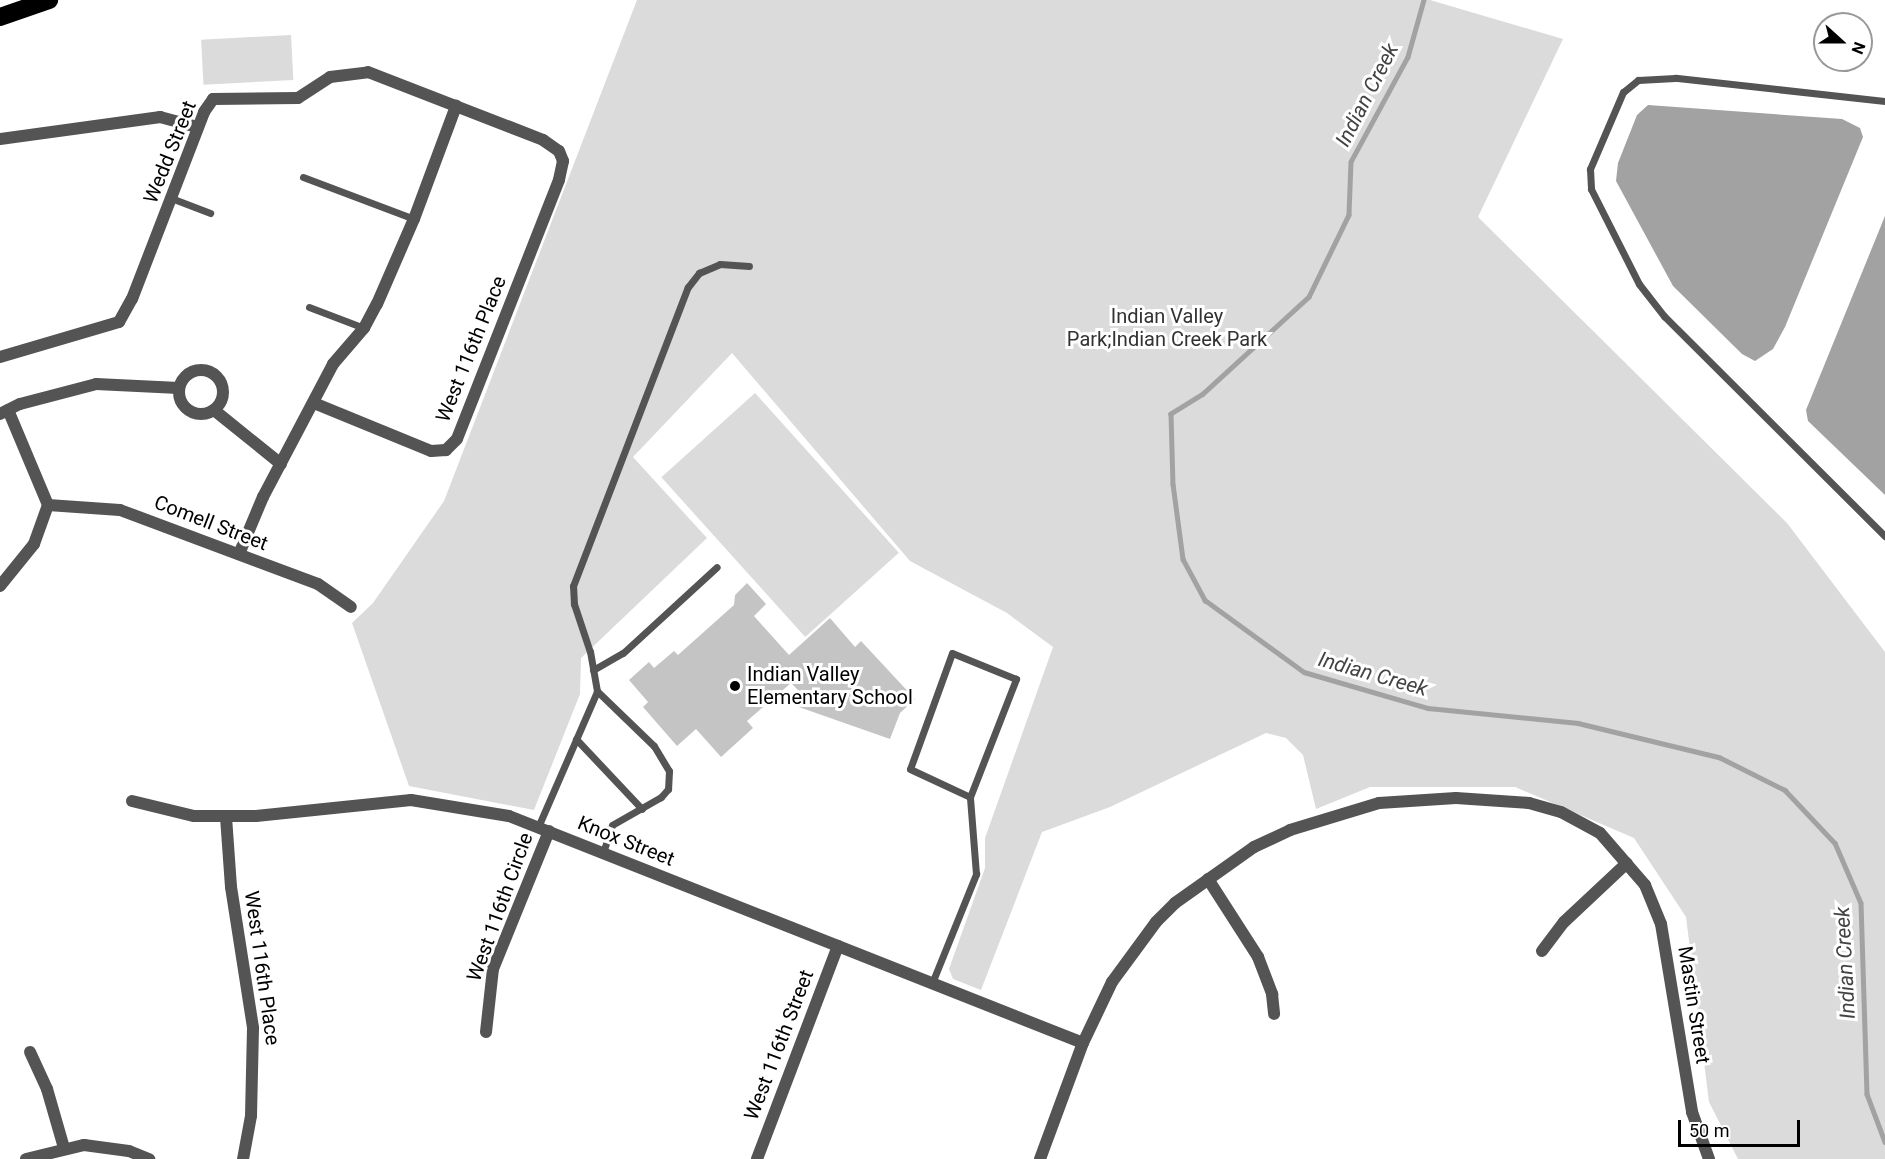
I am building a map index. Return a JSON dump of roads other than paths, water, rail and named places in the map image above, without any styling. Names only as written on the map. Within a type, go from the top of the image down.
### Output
[{"type":"highway","points":[[0,7],[49,0]]},
{"type":"highway","points":[[0,17],[49,0]]},
{"type":"street","name":"Wedd Street","points":[[0,357],[119,322],[132,299],[198,127],[213,99],[298,98],[330,77],[368,72],[543,140],[559,152],[563,160]]},
{"type":"street","points":[[239,554],[281,464],[333,363],[364,328],[414,219],[456,106]]},
{"type":"street","points":[[0,139],[160,117],[198,127]]},
{"type":"street","name":"West 116th Place","points":[[314,402],[431,451],[446,450],[457,439],[559,180],[563,160]]},
{"type":"street","points":[[205,369],[213,373],[223,387],[223,396],[214,410],[206,414],[189,411],[183,405],[179,388],[188,373],[205,369]]},
{"type":"street","points":[[0,586],[34,544],[48,505],[28,454],[4,412],[96,384],[179,388]]},
{"type":"street","points":[[214,410],[281,464]]},
{"type":"street","name":"Comell Street","points":[[48,505],[120,510],[318,584],[351,607]]},
{"type":"street","name":"Mastin Street","points":[[1040,1159],[1083,1043],[1112,982],[1131,953],[1175,903],[1254,847],[1332,815],[1379,804],[1456,798],[1529,803],[1561,812],[1600,833],[1646,885],[1661,924],[1688,1095],[1709,1159]]},
{"type":"street","name":"Knox Street","points":[[132,801],[194,816],[226,817],[411,800],[490,811],[603,852],[1083,1043]]},
{"type":"street","name":"West 116th Place","points":[[226,817],[231,887],[254,1028],[251,1116],[243,1159]]},
{"type":"street","name":"West 116th Circle","points":[[486,1032],[493,969],[543,829]]},
{"type":"street","points":[[1542,951],[1564,921],[1627,863]]},
{"type":"street","points":[[1208,879],[1258,957],[1272,994],[1274,1014]]},
{"type":"street","name":"West 116th Street","points":[[757,1159],[838,946]]},
{"type":"street","points":[[30,1052],[47,1089],[64,1148]]},
{"type":"street","points":[[26,1159],[64,1148],[100,1146],[150,1159]]},
{"type":"lane","points":[[1885,101],[1675,78],[1638,80],[1623,92],[1590,169],[1596,200],[1639,284],[1664,315],[1885,536]]},
{"type":"lane","points":[[303,177],[414,219]]},
{"type":"lane","points":[[171,198],[210,213]]},
{"type":"lane","points":[[543,829],[576,739],[597,691],[574,604],[573,586],[684,298],[699,273],[720,264],[749,266]]},
{"type":"lane","points":[[309,307],[364,328]]},
{"type":"lane","points":[[593,670],[623,653],[717,567]]},
{"type":"lane","points":[[932,983],[976,874],[970,797],[1016,679],[952,653],[910,769],[970,797]]},
{"type":"lane","points":[[597,691],[654,746],[669,771],[668,789],[642,810],[612,825],[603,852]]},
{"type":"lane","points":[[576,739],[642,810]]},
{"type":"waterway","name":"Indian Creek","points":[[1424,0],[1408,57],[1351,162],[1349,215],[1309,297],[1203,394],[1171,414],[1173,484],[1183,559],[1205,600],[1304,672],[1428,708],[1578,723],[1719,757],[1785,790],[1835,843],[1861,903],[1867,1094],[1885,1142]]},
{"type":"place","name":"Indian Valley Elementary School","points":[[735,686]]},
{"type":"park label","name":"Indian Valley Park;Indian Creek Park","points":[[1167,328]]}]
